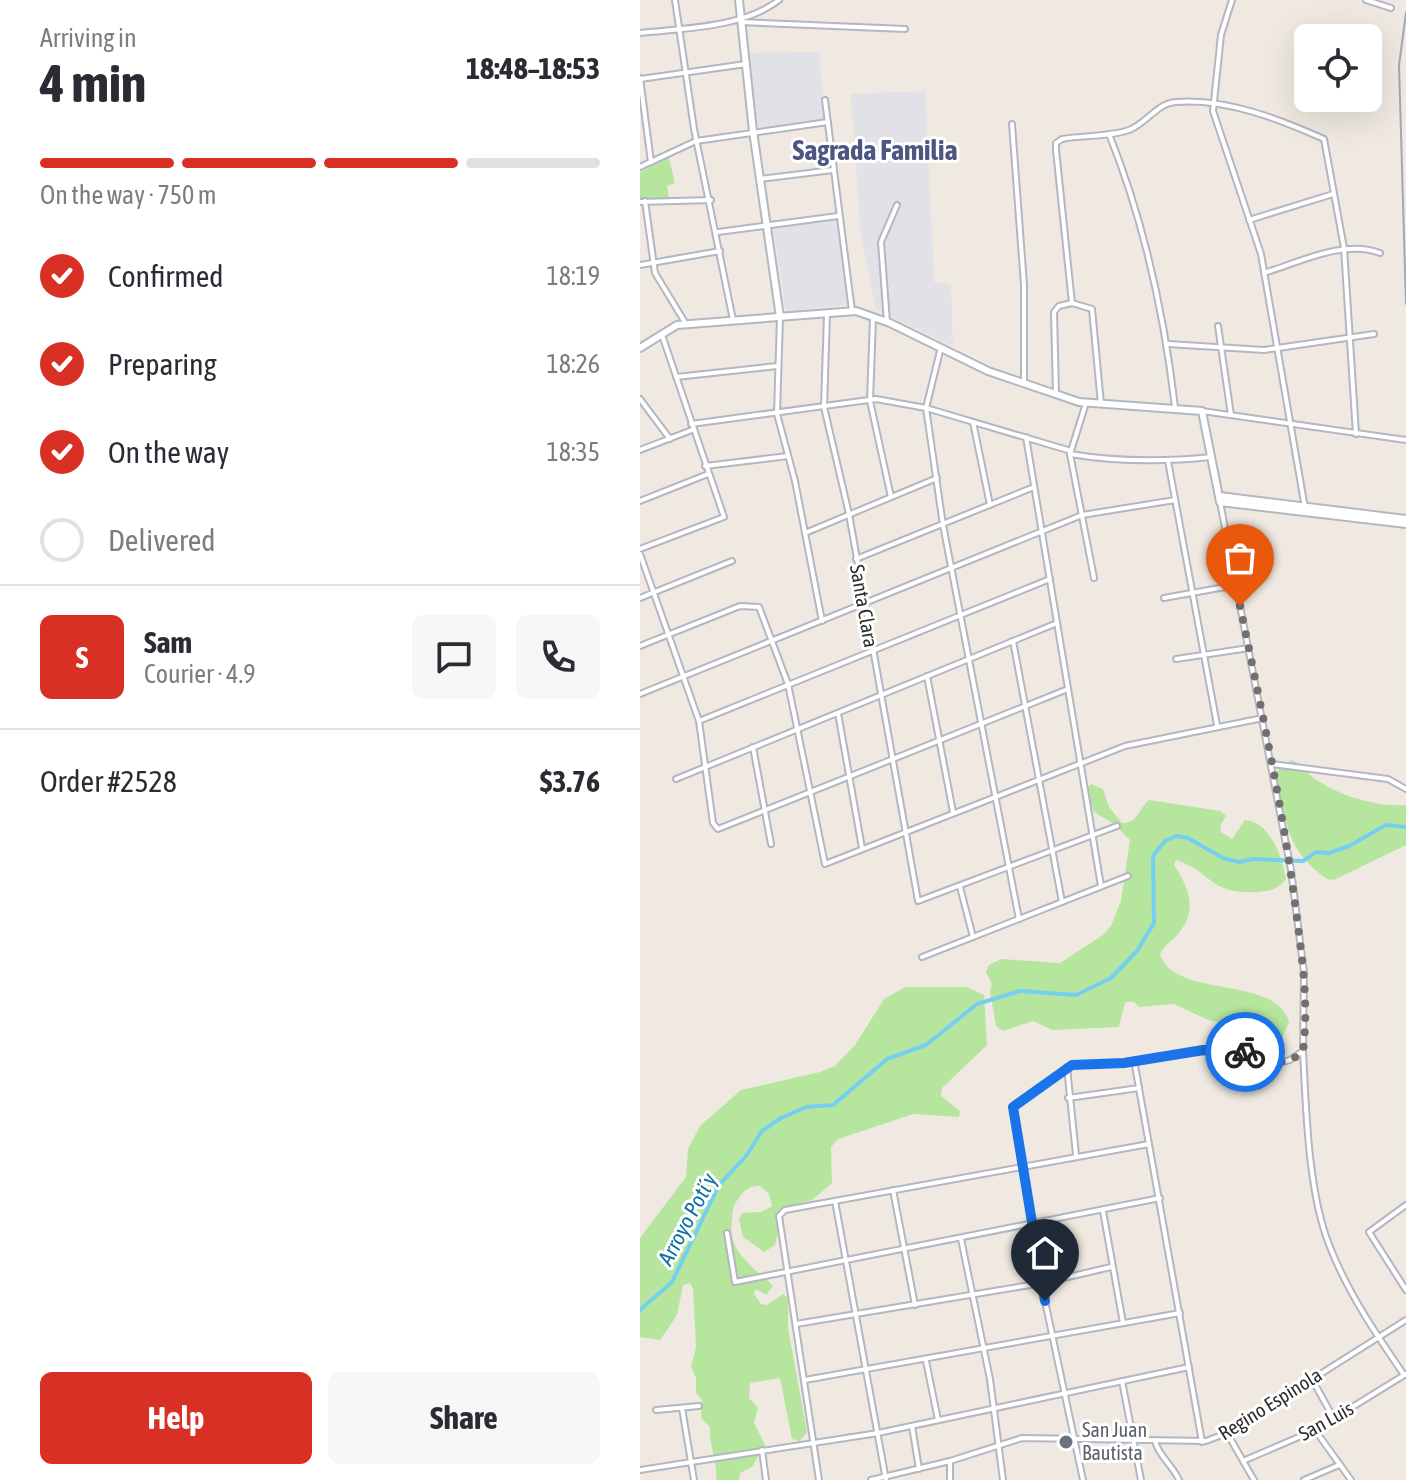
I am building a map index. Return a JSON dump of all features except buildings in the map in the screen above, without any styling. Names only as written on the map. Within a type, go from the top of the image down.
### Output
[{"type":"main road","points":[[739,0],[753,131],[780,317]]},
{"type":"main road","points":[[641,345],[661,332],[686,324],[827,311],[852,311],[873,316],[940,351],[1056,395],[1086,403],[1202,411],[1220,499]]},
{"type":"main road","points":[[1220,499],[1406,521]]},
{"type":"main road","points":[[1220,499],[1370,523],[1406,521]]},
{"type":"street","points":[[675,0],[696,141],[718,232],[734,321]]},
{"type":"street","points":[[741,20],[766,10],[779,0]]},
{"type":"street","points":[[1232,0],[1221,35],[1214,105],[1264,273],[1305,508]]},
{"type":"street","points":[[1366,0],[1391,8]]},
{"type":"street","points":[[640,33],[741,20],[905,29]]},
{"type":"street","points":[[651,162],[640,78],[746,64]]},
{"type":"street","points":[[825,100],[852,311]]},
{"type":"street","points":[[1072,303],[1056,143],[1062,139],[1129,130],[1165,104],[1214,105],[1283,121],[1324,139],[1344,248],[1356,434]]},
{"type":"street","points":[[640,167],[696,141],[828,122]]},
{"type":"street","points":[[1012,124],[1024,285],[1024,383]]},
{"type":"street","points":[[1109,134],[1140,223],[1168,344],[1175,407]]},
{"type":"street","points":[[760,179],[834,170]]},
{"type":"street","points":[[1249,220],[1333,194]]},
{"type":"street","points":[[686,324],[655,273],[642,201],[711,200]]},
{"type":"street","points":[[887,322],[881,242],[897,205]]},
{"type":"street","points":[[718,232],[767,223],[839,216]]},
{"type":"street","points":[[1264,273],[1344,248],[1369,249],[1380,253]]},
{"type":"street","points":[[640,265],[720,251]]},
{"type":"street","points":[[1056,395],[1054,312],[1059,306],[1072,303],[1092,309],[1101,404]]},
{"type":"street","name":"Santa Clara","points":[[827,311],[824,407],[849,514],[918,901],[960,887]]},
{"type":"street","points":[[873,316],[870,401],[891,497]]},
{"type":"street","points":[[780,317],[777,414],[822,621]]},
{"type":"street","points":[[1218,326],[1231,415]]},
{"type":"street","points":[[661,332],[724,517],[640,552],[699,721],[716,828],[1068,689]]},
{"type":"street","points":[[1168,344],[1278,349],[1374,334]]},
{"type":"street","points":[[940,351],[926,408],[959,613],[1019,919]]},
{"type":"street","points":[[675,377],[777,366]]},
{"type":"street","points":[[640,399],[670,439]]},
{"type":"street","points":[[640,450],[692,427],[870,401],[926,408],[1026,437],[1070,454],[1108,460],[1168,461],[1211,457]]},
{"type":"street","points":[[1086,403],[1070,454],[1094,578]]},
{"type":"street","points":[[1202,411],[1406,440]]},
{"type":"street","points":[[973,422],[990,505]]},
{"type":"street","points":[[1026,437],[1101,886]]},
{"type":"street","points":[[705,466],[788,456]]},
{"type":"street","points":[[1168,461],[1217,725]]},
{"type":"street","points":[[640,501],[708,474]]},
{"type":"street","points":[[805,533],[937,478]]},
{"type":"street","points":[[856,559],[1034,487]]},
{"type":"street","points":[[1220,499],[1291,870],[1304,973],[1303,1051],[1307,1138],[1329,1245],[1354,1300],[1405,1375]]},
{"type":"street","points":[[640,694],[1082,515],[1175,500]]},
{"type":"street","points":[[640,598],[732,561]]},
{"type":"street","points":[[699,721],[959,613],[1050,579]]},
{"type":"street","points":[[1164,598],[1236,585]]},
{"type":"street","points":[[640,646],[750,605],[759,607],[774,640],[788,684],[823,863],[1080,761],[1165,735],[1263,718]]},
{"type":"street","points":[[676,779],[1057,623]]},
{"type":"street","points":[[1013,641],[1062,902]]},
{"type":"street","points":[[1176,659],[1249,648]]},
{"type":"street","points":[[927,676],[953,812]]},
{"type":"street","points":[[838,713],[862,848]]},
{"type":"street","points":[[753,747],[771,844]]},
{"type":"street","points":[[1272,764],[1388,779],[1406,789]]},
{"type":"street","points":[[973,937],[960,887],[1117,826]]},
{"type":"street","points":[[922,957],[1128,876]]},
{"type":"street","points":[[1083,1480],[1052,1337],[1013,1107],[1067,1067],[1220,1049],[1279,1063],[1303,1051]]},
{"type":"street","points":[[1134,1060],[1202,1442]]},
{"type":"street","points":[[1067,1067],[1076,1155]]},
{"type":"street","points":[[1068,1098],[1139,1088]]},
{"type":"street","points":[[819,1480],[779,1216],[785,1210],[1149,1144]]},
{"type":"street","points":[[893,1190],[915,1305]]},
{"type":"street","points":[[727,1233],[735,1282],[1160,1198]]},
{"type":"street","points":[[835,1201],[886,1478]]},
{"type":"street","points":[[1406,1205],[1369,1232],[1406,1290]]},
{"type":"street","points":[[1103,1211],[1123,1323]]},
{"type":"street","points":[[961,1239],[995,1408],[1003,1480]]},
{"type":"street","points":[[796,1324],[1042,1283],[1111,1267]]},
{"type":"street","points":[[805,1380],[926,1361],[1180,1313]]},
{"type":"street","name":"Regino Espinola","points":[[871,1480],[950,1461],[1022,1438],[1133,1438],[1202,1442],[1227,1433],[1406,1320]]},
{"type":"street","points":[[926,1361],[938,1420]]},
{"type":"street","points":[[640,1470],[878,1433],[1189,1367]]},
{"type":"street","name":"San Luis","points":[[1243,1461],[1315,1430],[1405,1375]]},
{"type":"street","points":[[1312,1378],[1334,1419]]},
{"type":"street","points":[[1122,1381],[1141,1480]]},
{"type":"street","points":[[656,1410],[699,1406]]},
{"type":"street","points":[[682,1408],[694,1480]]},
{"type":"street","points":[[912,1426],[919,1469]]},
{"type":"street","points":[[1315,1430],[1351,1480]]},
{"type":"street","points":[[1227,1433],[1254,1480]]},
{"type":"street","points":[[1155,1441],[1160,1456],[1172,1463],[1179,1480]]},
{"type":"street","points":[[762,1450],[766,1480]]},
{"type":"street","points":[[950,1461],[950,1480]]},
{"type":"street","points":[[1304,1480],[1339,1465]]},
{"type":"shaded area","points":[[819,52],[825,120],[758,128],[748,53]]},
{"type":"shaded area","points":[[925,91],[934,282],[951,285],[953,346],[876,310],[861,235],[851,94]]},
{"type":"shaded area","points":[[841,220],[850,304],[786,312],[773,225]]},
{"type":"green space","points":[[669,158],[675,183],[667,186],[669,198],[640,199],[640,172]]},
{"type":"green space","points":[[1291,760],[1315,779],[1347,795],[1371,802],[1406,805],[1406,845],[1336,879],[1325,878],[1299,852],[1289,830],[1275,778],[1276,772]]},
{"type":"green space","points":[[1091,784],[1103,789],[1109,807],[1122,823],[1132,821],[1149,800],[1220,811],[1226,816],[1220,826],[1221,832],[1232,839],[1245,820],[1254,822],[1268,833],[1278,851],[1286,879],[1270,890],[1229,890],[1176,860],[1174,865],[1189,897],[1189,914],[1181,930],[1160,954],[1169,968],[1185,977],[1265,998],[1280,1007],[1289,1022],[1277,1049],[1248,1030],[1206,1019],[1174,1004],[1139,1007],[1134,1002],[1125,1002],[1119,1027],[1052,1030],[1033,1021],[1003,1031],[996,1026],[990,991],[992,984],[986,972],[989,965],[1001,959],[1060,963],[1103,935],[1111,926],[1121,901],[1130,840],[1114,824],[1094,812],[1086,789]]},
{"type":"green space","points":[[905,987],[967,987],[984,995],[987,1045],[942,1088],[941,1096],[960,1111],[959,1117],[913,1114],[838,1139],[831,1147],[832,1183],[812,1200],[789,1206],[782,1216],[775,1245],[764,1252],[743,1237],[739,1219],[742,1213],[761,1212],[772,1206],[769,1194],[760,1186],[752,1187],[736,1202],[731,1231],[733,1241],[743,1257],[773,1286],[766,1295],[756,1289],[754,1294],[761,1304],[767,1305],[783,1294],[788,1298],[788,1328],[807,1432],[800,1441],[792,1439],[780,1378],[750,1383],[749,1398],[758,1408],[754,1423],[765,1445],[752,1467],[740,1473],[739,1480],[716,1480],[710,1427],[701,1418],[702,1400],[696,1393],[696,1378],[691,1366],[696,1348],[693,1289],[690,1283],[683,1285],[677,1315],[660,1340],[640,1337],[640,1238],[686,1177],[688,1149],[700,1126],[741,1090],[835,1066],[855,1045],[884,999]]},
{"type":"waterway","name":"Arroyo Poti´y","points":[[640,1310],[672,1282],[719,1185],[746,1156],[762,1131],[806,1107],[833,1105],[887,1059],[926,1045],[977,1004],[1020,991],[1076,995],[1111,978],[1137,951],[1154,923],[1153,856],[1165,841],[1176,836],[1188,838],[1223,858],[1239,862],[1253,859],[1303,861],[1316,852],[1329,853],[1349,846],[1386,825],[1406,827]]},
{"type":"railway","points":[[1406,13],[1399,65],[1406,304]]},
{"type":"way so far","points":[[1240,606],[1291,870],[1304,973],[1305,1036],[1303,1051],[1297,1057],[1279,1063],[1245,1052]]},
{"type":"place","name":"San Juan Bautista","points":[[1066,1442]]},
{"type":"district","name":"Sagrada Familia","points":[[875,150]]},
{"type":"route","points":[[1045,1301],[1013,1107],[1056,1073],[1072,1065],[1124,1063],[1203,1050],[1245,1052]]}]
